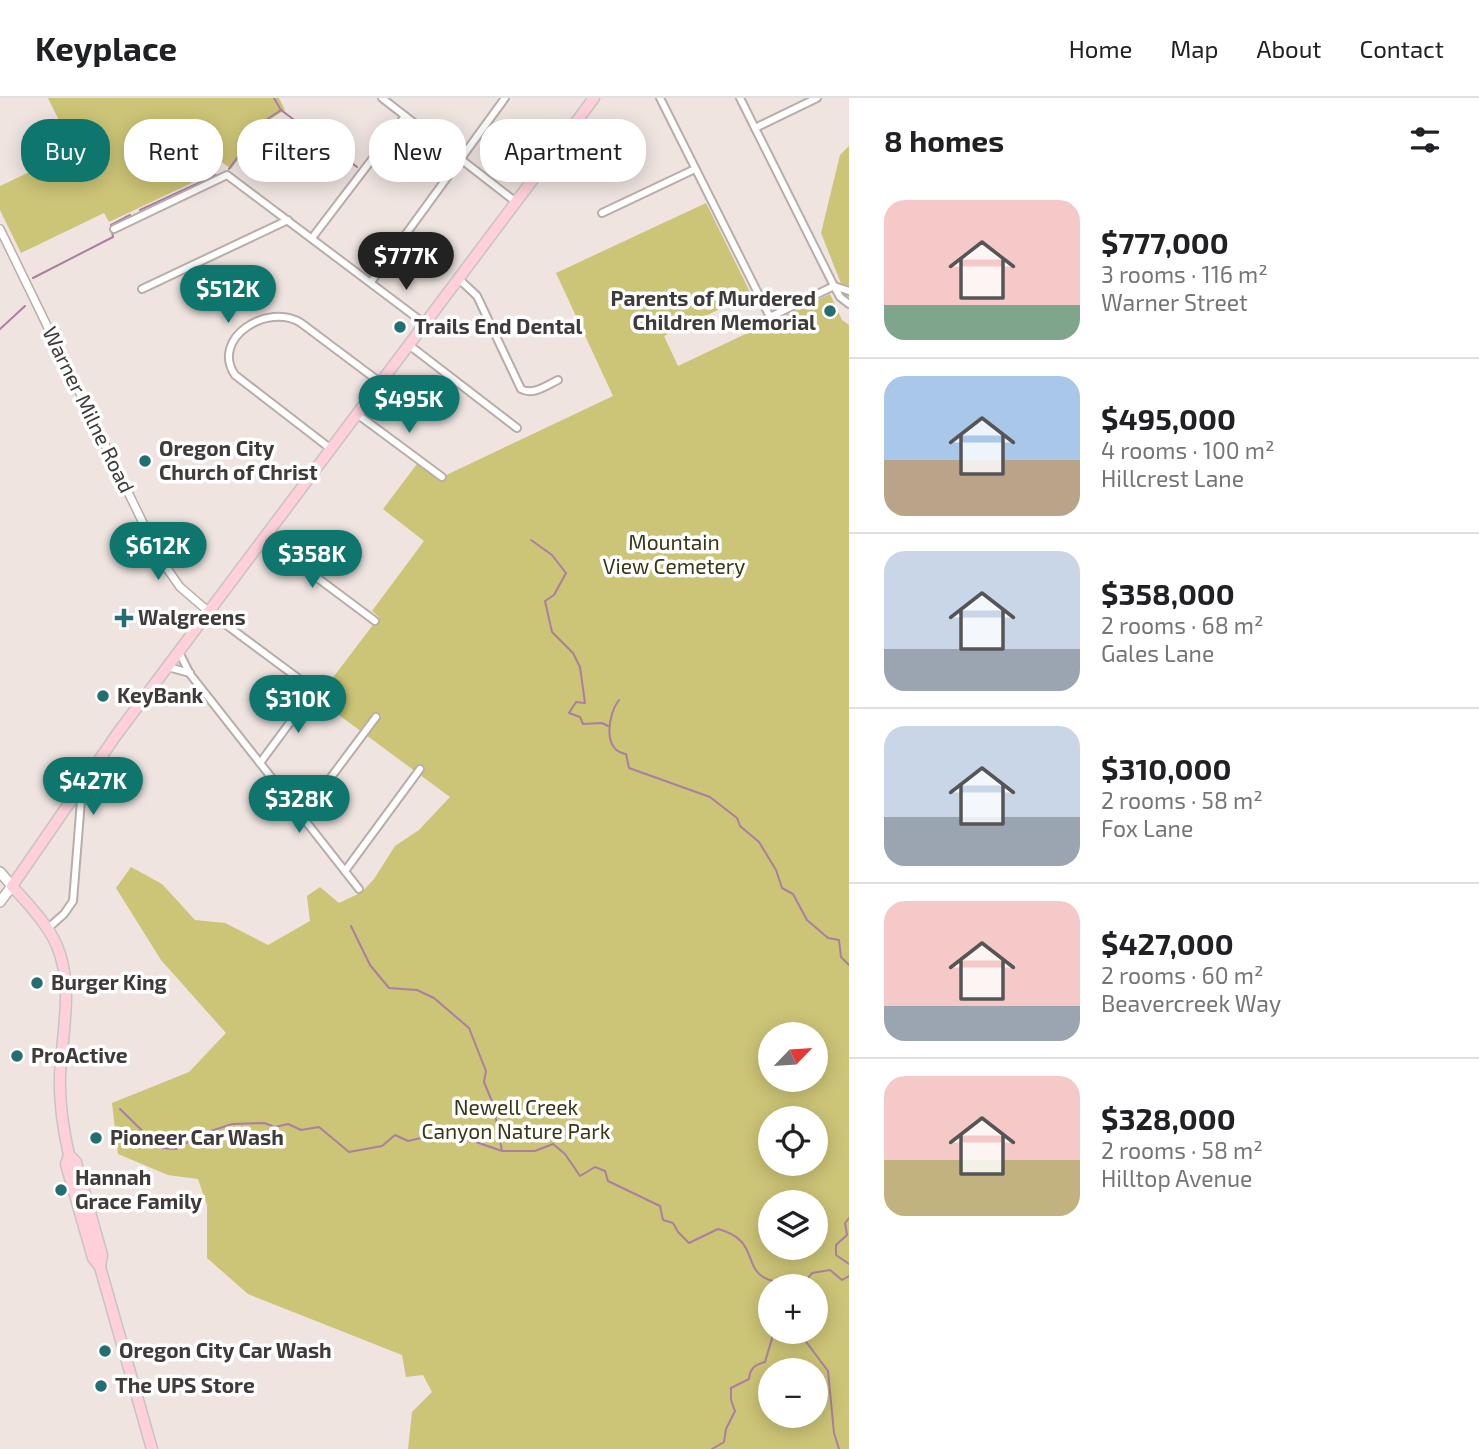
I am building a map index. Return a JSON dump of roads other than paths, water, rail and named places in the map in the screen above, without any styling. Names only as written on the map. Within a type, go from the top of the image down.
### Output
[{"type":"main road","points":[[0,902],[179,652],[594,98]]},
{"type":"main road","points":[[0,872],[47,929],[57,946],[65,974],[60,1090],[69,1155],[66,1164],[93,1258],[100,1267],[152,1449]]},
{"type":"main road","points":[[69,1155],[76,1162],[97,1236],[102,1255],[100,1267]]},
{"type":"main road","points":[[75,1194],[90,1232],[97,1236]]},
{"type":"street","points":[[382,98],[409,119]]},
{"type":"street","points":[[466,150],[505,98]]},
{"type":"street","points":[[660,98],[769,317],[834,286],[849,292]]},
{"type":"street","points":[[740,98],[834,286],[840,297],[849,304]]},
{"type":"street","points":[[755,128],[817,98]]},
{"type":"street","points":[[312,238],[405,116]]},
{"type":"street","points":[[466,163],[516,202]]},
{"type":"street","points":[[602,213],[695,169]]},
{"type":"street","points":[[114,229],[227,175],[425,324]]},
{"type":"street","points":[[371,282],[443,182]]},
{"type":"street","points":[[142,289],[288,220]]},
{"type":"street","name":"Warner Milne Road","points":[[0,229],[160,560],[180,587],[209,612],[314,690],[260,763]]},
{"type":"street","points":[[458,279],[477,296],[521,389],[528,393],[533,392],[558,380]]},
{"type":"street","points":[[331,449],[235,375],[228,358],[236,337],[247,326],[263,318],[276,314],[289,317],[301,323],[381,383]]},
{"type":"street","points":[[409,345],[517,428]]},
{"type":"street","points":[[357,414],[442,477]]},
{"type":"street","points":[[264,538],[375,621]]},
{"type":"street","points":[[179,652],[190,674],[359,889]]},
{"type":"street","points":[[168,667],[190,674]]},
{"type":"street","points":[[302,816],[376,717]]},
{"type":"street","points":[[345,871],[421,769]]},
{"type":"street","points":[[47,929],[72,904],[82,784]]},
{"type":"waterway","points":[[229,169],[263,122],[281,110],[274,98]]},
{"type":"waterway","points":[[281,110],[357,167]]},
{"type":"waterway","points":[[140,210],[201,182]]},
{"type":"waterway","points":[[33,278],[113,237],[111,225],[130,215]]},
{"type":"waterway","points":[[0,329],[25,306]]},
{"type":"waterway","points":[[531,540],[552,555],[566,573],[554,595],[545,601],[552,632],[573,653],[580,667],[585,703],[576,702],[569,713],[580,717],[583,724],[602,723],[608,726]]},
{"type":"waterway","points":[[619,700],[610,722],[610,739],[618,751],[626,754],[629,768],[710,797],[737,818],[740,826],[759,842],[776,870],[782,888],[793,894],[807,920],[828,938],[839,940],[841,957],[849,965]]},
{"type":"waterway","points":[[351,926],[370,965],[389,988],[417,990],[434,998],[469,1028],[486,1071],[484,1082],[493,1104],[502,1151]]},
{"type":"waterway","points":[[120,1109],[160,1148],[176,1149],[202,1134],[232,1124],[264,1123],[275,1127],[288,1124],[301,1130],[319,1127],[349,1152],[382,1146],[395,1135],[408,1141],[447,1132],[502,1151],[535,1151],[553,1144],[565,1154],[580,1176],[595,1167],[605,1171],[608,1181],[660,1206],[663,1220],[673,1223],[689,1243],[718,1229],[730,1233],[744,1245],[760,1274]]},
{"type":"waterway","points":[[849,1218],[845,1223],[847,1235],[836,1245],[836,1255],[849,1264]]},
{"type":"waterway","points":[[811,1274],[830,1270],[842,1280],[849,1276]]},
{"type":"waterway","points":[[712,1449],[724,1442],[726,1429],[735,1411],[731,1388],[749,1379],[754,1368],[765,1362],[770,1344]]},
{"type":"waterway","points":[[808,1344],[828,1371],[834,1433],[839,1449]]},
{"type":"place","name":"Parents of Murdered Children Memorial","points":[[830,311]]},
{"type":"place","name":"Trails End Dental","points":[[400,327]]},
{"type":"place","name":"Oregon City Church of Christ","points":[[145,461]]},
{"type":"place","name":"Walgreens","points":[[124,618]]},
{"type":"place","name":"KeyBank","points":[[103,696]]},
{"type":"place","name":"Burger King","points":[[37,983]]},
{"type":"place","name":"ProActive","points":[[17,1056]]},
{"type":"place","name":"Pioneer Car Wash","points":[[96,1138]]},
{"type":"place","name":"Hannah Grace Family","points":[[61,1190]]},
{"type":"place","name":"Oregon City Car Wash","points":[[105,1351]]},
{"type":"place","name":"The UPS Store","points":[[101,1386]]},
{"type":"park label","name":"Mountain View Cemetery","points":[[674,555]]},
{"type":"park label","name":"Newell Creek Canyon Nature Park","points":[[516,1120]]}]
